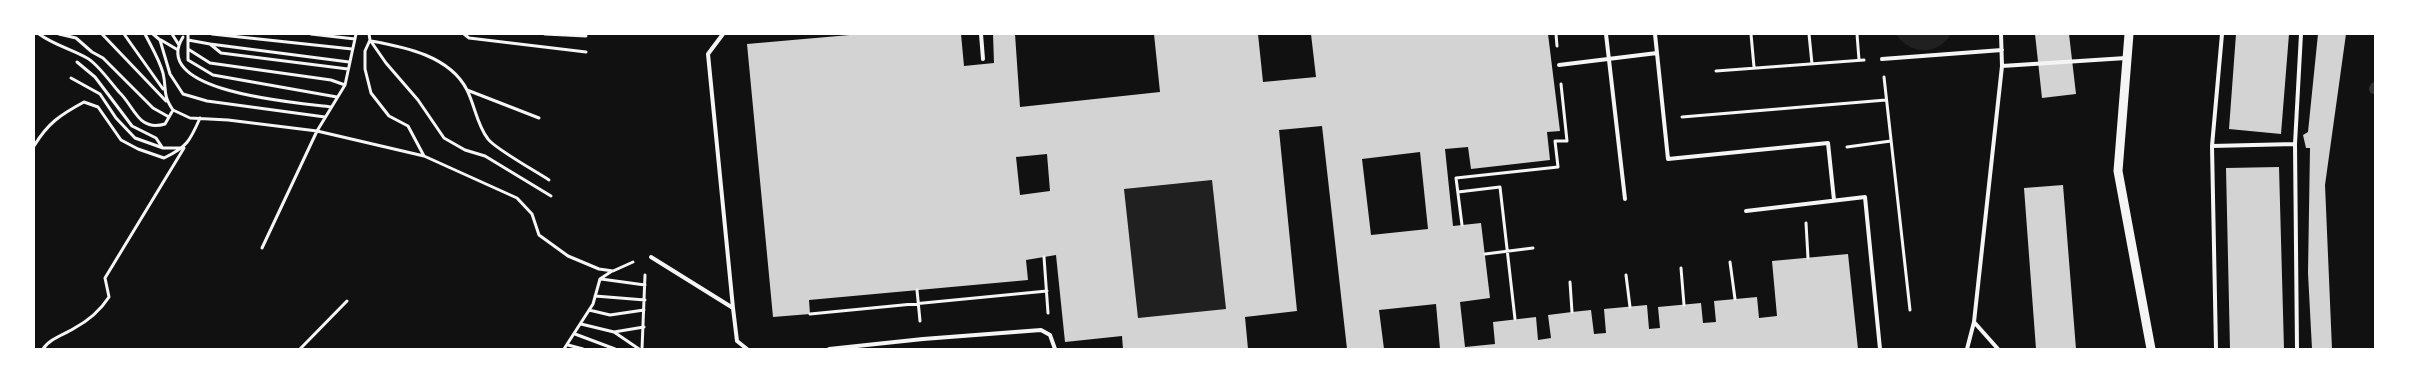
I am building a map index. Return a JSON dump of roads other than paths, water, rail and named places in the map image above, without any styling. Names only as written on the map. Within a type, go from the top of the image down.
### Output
[{"type":"street","points":[[2129,34],[2118,171],[2151,349]]},
{"type":"lane","points":[[724,34],[708,54],[737,341],[747,349]]},
{"type":"lane","points":[[981,34],[983,59]]},
{"type":"lane","points":[[1606,34],[1625,198]]},
{"type":"lane","points":[[1655,34],[1668,158],[1828,143],[1834,200]]},
{"type":"lane","points":[[1967,349],[1974,322],[2002,66],[2001,34]]},
{"type":"lane","points":[[2216,349],[2212,146],[2222,34]]},
{"type":"lane","points":[[2298,349],[2295,144],[2302,34]]},
{"type":"lane","points":[[1882,59],[2002,50]]},
{"type":"lane","points":[[1559,65],[1657,53]]},
{"type":"lane","points":[[2002,66],[2127,58]]},
{"type":"lane","points":[[2212,146],[2295,144]]},
{"type":"lane","points":[[1746,211],[1865,198],[1880,349]]},
{"type":"lane","points":[[649,258],[733,308]]},
{"type":"lane","points":[[1974,322],[1998,349]]},
{"type":"lane","points":[[829,349],[922,339],[1041,330],[1050,335],[1056,349]]}]
